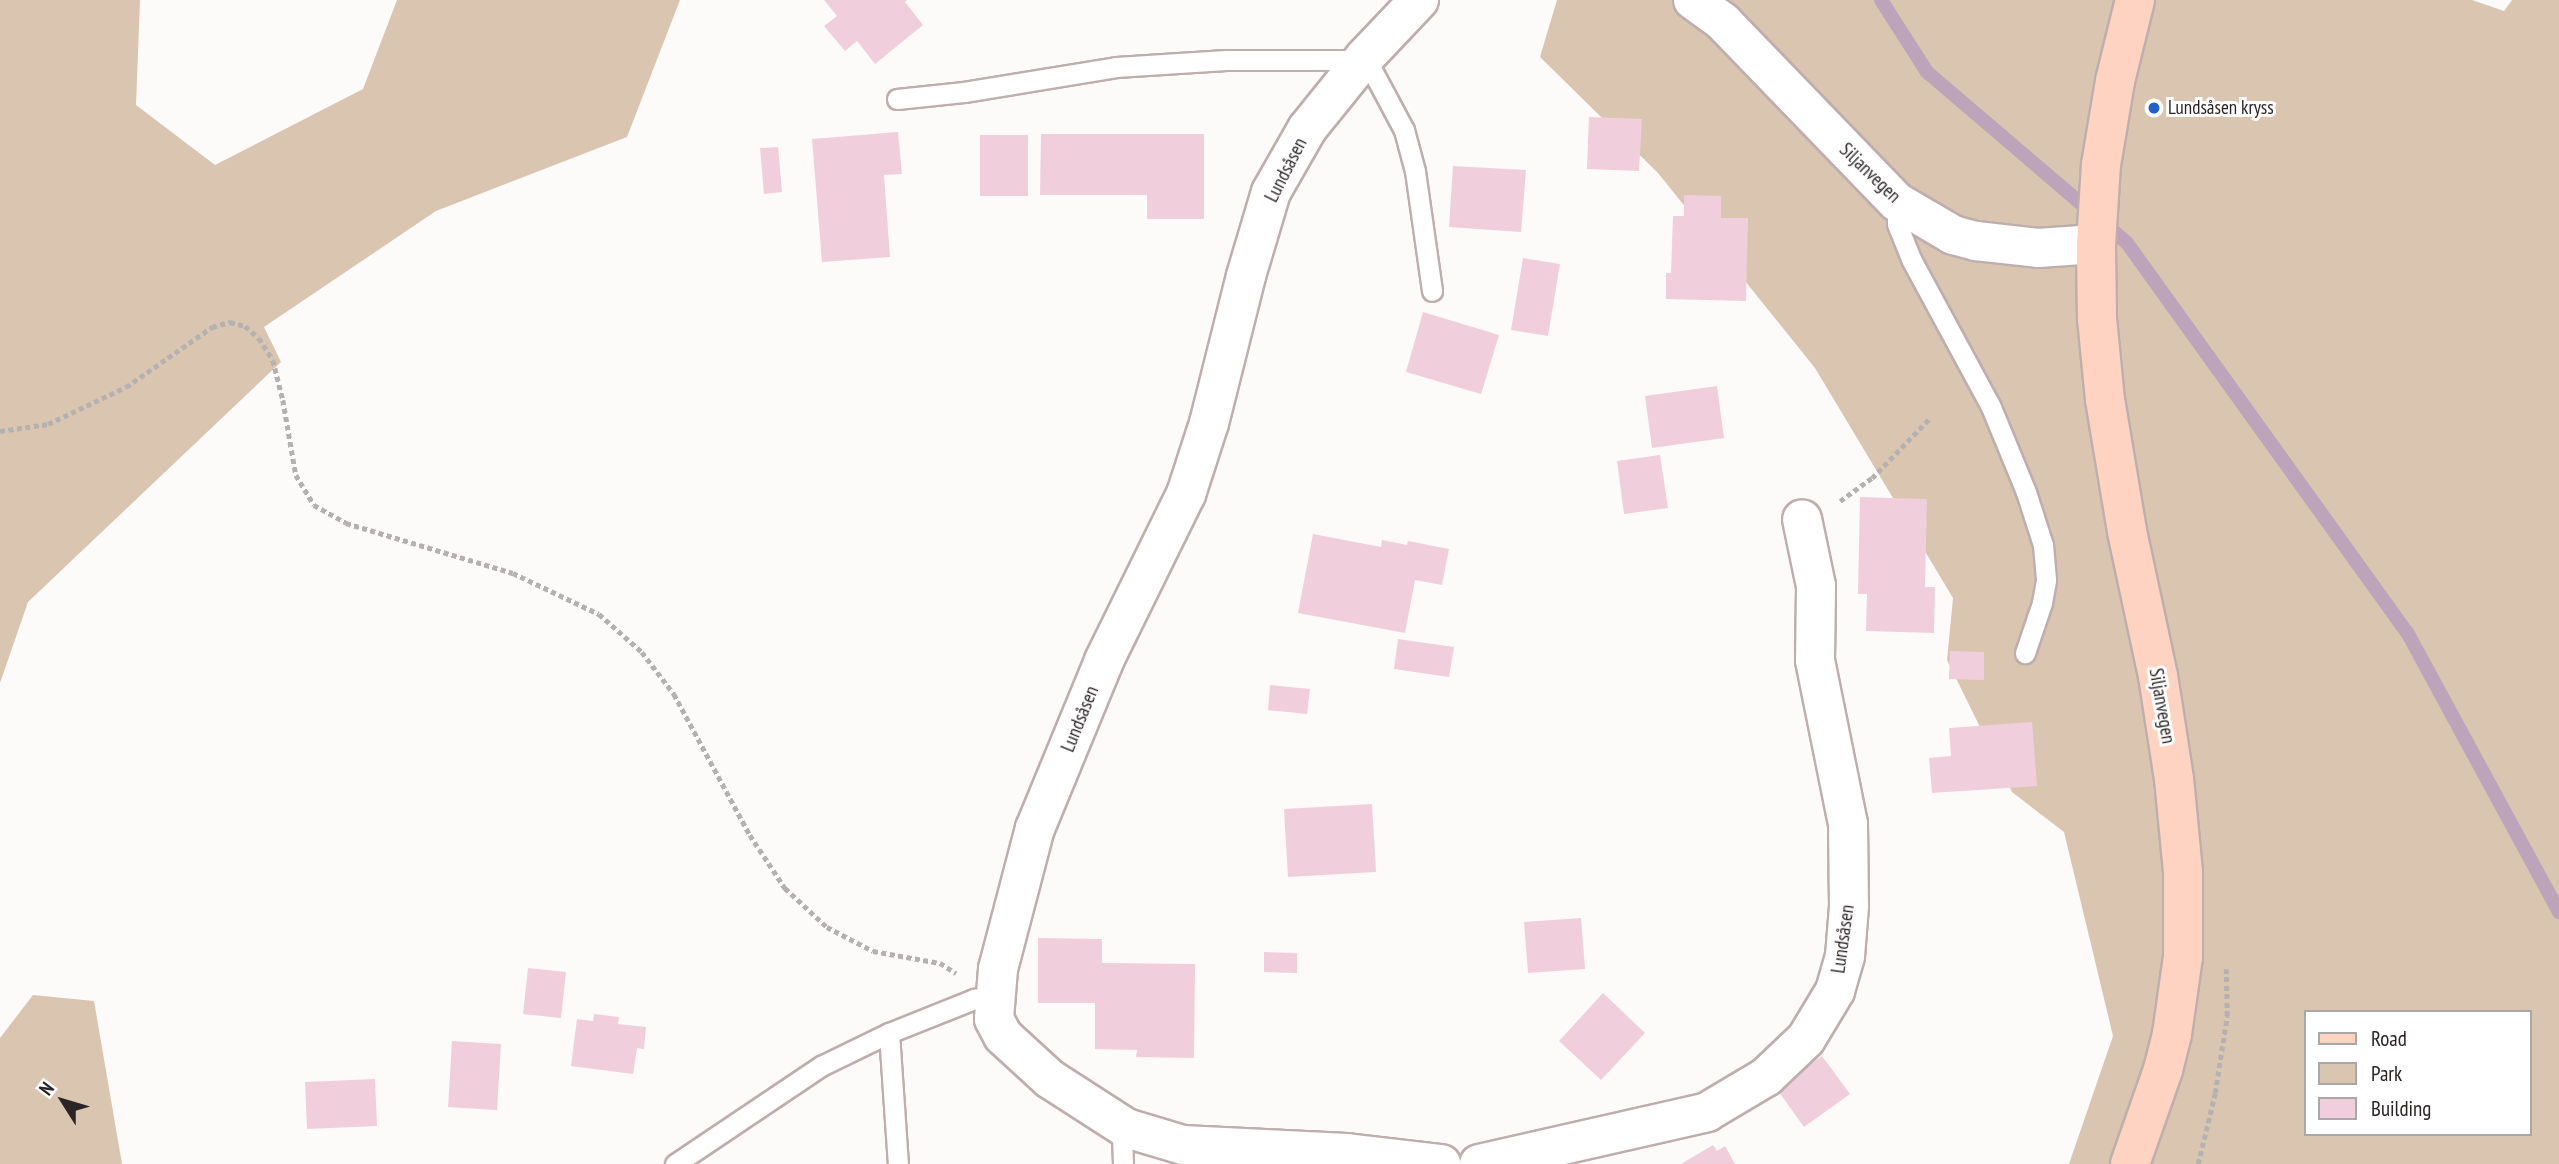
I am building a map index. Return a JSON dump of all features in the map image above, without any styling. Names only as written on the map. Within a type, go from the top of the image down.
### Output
[{"type":"main road","name":"Siljanvegen","points":[[2130,1164],[2163,1070],[2172,1034],[2183,957],[2183,872],[2174,779],[2158,676],[2127,531],[2105,400],[2097,319],[2096,244],[2103,153],[2115,81],[2135,0]]},
{"type":"street","name":"Lundsåsen","points":[[1419,0],[1360,62],[1307,129],[1271,192],[1246,276],[1209,423],[1186,494],[1104,661],[1035,828],[998,969],[994,1019],[1003,1036],[1125,1146],[1183,1144],[1346,1153],[1441,1164]]},
{"type":"street","name":"Siljanvegen","points":[[1693,0],[1723,22],[1897,202],[1953,235],[1976,241],[2038,248],[2096,244]]},
{"type":"street","name":"Lundsåsen","points":[[1479,1164],[1707,1112],[1766,1077],[1806,1039],[1835,991],[1845,956],[1849,906],[1848,824],[1815,660],[1816,586],[1805,533]]},
{"type":"lane","points":[[897,99],[964,92],[1116,67],[1226,60],[1360,62],[1404,131],[1415,171],[1432,291]]},
{"type":"lane","points":[[1897,202],[1897,224],[1911,258],[1991,407],[2043,545],[2046,580],[2042,603],[2025,653]]},
{"type":"lane","points":[[675,1164],[821,1066],[889,1033],[974,999],[996,996]]},
{"type":"lane","points":[[889,1033],[898,1164]]},
{"type":"path","points":[[0,431],[48,424],[126,387],[212,327],[230,322],[245,326],[259,338],[272,360],[284,400],[296,475],[314,505],[346,523],[513,573],[599,614],[642,652],[674,694],[750,835],[785,888],[827,927],[873,951],[940,963],[996,996]]},
{"type":"path","points":[[1805,533],[1833,506],[1872,478],[1929,419]]},
{"type":"green space","points":[[0,0],[140,0],[136,105],[215,165],[363,89],[397,0],[680,0],[627,137],[436,211],[264,327],[281,362],[28,602],[0,683]]},
{"type":"green space","points":[[1557,0],[2472,0],[2504,11],[2512,0],[2559,0],[2559,1164],[2069,1164],[2113,1036],[2064,832],[2012,792],[1947,660],[1953,598],[1815,368],[1658,173],[1540,57]]},
{"type":"green space","points":[[33,995],[94,1001],[122,1164],[0,1164],[0,1038]]},
{"type":"building","points":[[824,0],[907,0],[905,2],[923,25],[875,64],[857,41],[845,51],[824,26],[837,16]]},
{"type":"building","points":[[1589,117],[1642,119],[1639,171],[1587,169]]},
{"type":"building","points":[[898,132],[902,174],[884,175],[890,257],[822,262],[812,139]]},
{"type":"building","points":[[1041,134],[1204,134],[1204,219],[1147,219],[1147,195],[1040,195]]},
{"type":"building","points":[[980,135],[1028,135],[1028,196],[980,196]]},
{"type":"building","points":[[778,147],[782,192],[764,194],[760,148]]},
{"type":"building","points":[[1453,166],[1526,170],[1521,232],[1449,227]]},
{"type":"building","points":[[1684,195],[1721,196],[1721,218],[1748,218],[1746,301],[1666,299],[1666,273],[1671,273],[1673,216],[1684,216]]},
{"type":"building","points":[[1523,258],[1560,264],[1548,336],[1511,330]]},
{"type":"building","points":[[1423,312],[1499,335],[1481,394],[1406,372]]},
{"type":"building","points":[[1717,386],[1724,438],[1652,448],[1645,396]]},
{"type":"building","points":[[1660,455],[1668,508],[1624,514],[1617,461]]},
{"type":"building","points":[[1860,497],[1927,499],[1925,587],[1935,587],[1934,633],[1866,631],[1867,594],[1858,594]]},
{"type":"building","points":[[1313,534],[1381,547],[1382,540],[1407,545],[1408,541],[1449,549],[1442,585],[1415,580],[1405,633],[1298,613]]},
{"type":"building","points":[[1398,639],[1454,647],[1449,677],[1394,669]]},
{"type":"building","points":[[1950,651],[1984,652],[1984,680],[1949,679]]},
{"type":"building","points":[[1270,685],[1310,689],[1307,714],[1268,710]]},
{"type":"building","points":[[2032,722],[2037,786],[1932,793],[1929,758],[1951,756],[1949,728]]},
{"type":"building","points":[[1372,804],[1376,872],[1288,877],[1284,809]]},
{"type":"building","points":[[1581,918],[1585,969],[1528,973],[1524,922]]},
{"type":"building","points":[[1038,938],[1102,939],[1102,963],[1195,964],[1194,1058],[1136,1057],[1137,1050],[1095,1049],[1095,1003],[1038,1003]]},
{"type":"building","points":[[1264,952],[1297,953],[1297,973],[1264,972]]},
{"type":"building","points":[[528,968],[566,972],[561,1018],[523,1014]]},
{"type":"building","points":[[1603,993],[1645,1033],[1601,1080],[1559,1041]]},
{"type":"building","points":[[594,1014],[619,1017],[618,1024],[646,1027],[644,1049],[637,1048],[633,1074],[571,1066],[577,1019],[593,1021]]},
{"type":"building","points":[[452,1041],[501,1044],[497,1110],[448,1107]]},
{"type":"building","points":[[1822,1056],[1850,1094],[1804,1127],[1776,1088]]},
{"type":"building","points":[[375,1079],[377,1126],[307,1129],[305,1082]]},
{"type":"building","points":[[1713,1145],[1717,1151],[1725,1146],[1735,1164],[1681,1164]]},
{"type":"waterway","points":[[1881,0],[1927,72],[2127,243],[2407,632],[2559,912]]},
{"type":"place","name":"Lundsåsen kryss","points":[[2154,108]]}]
